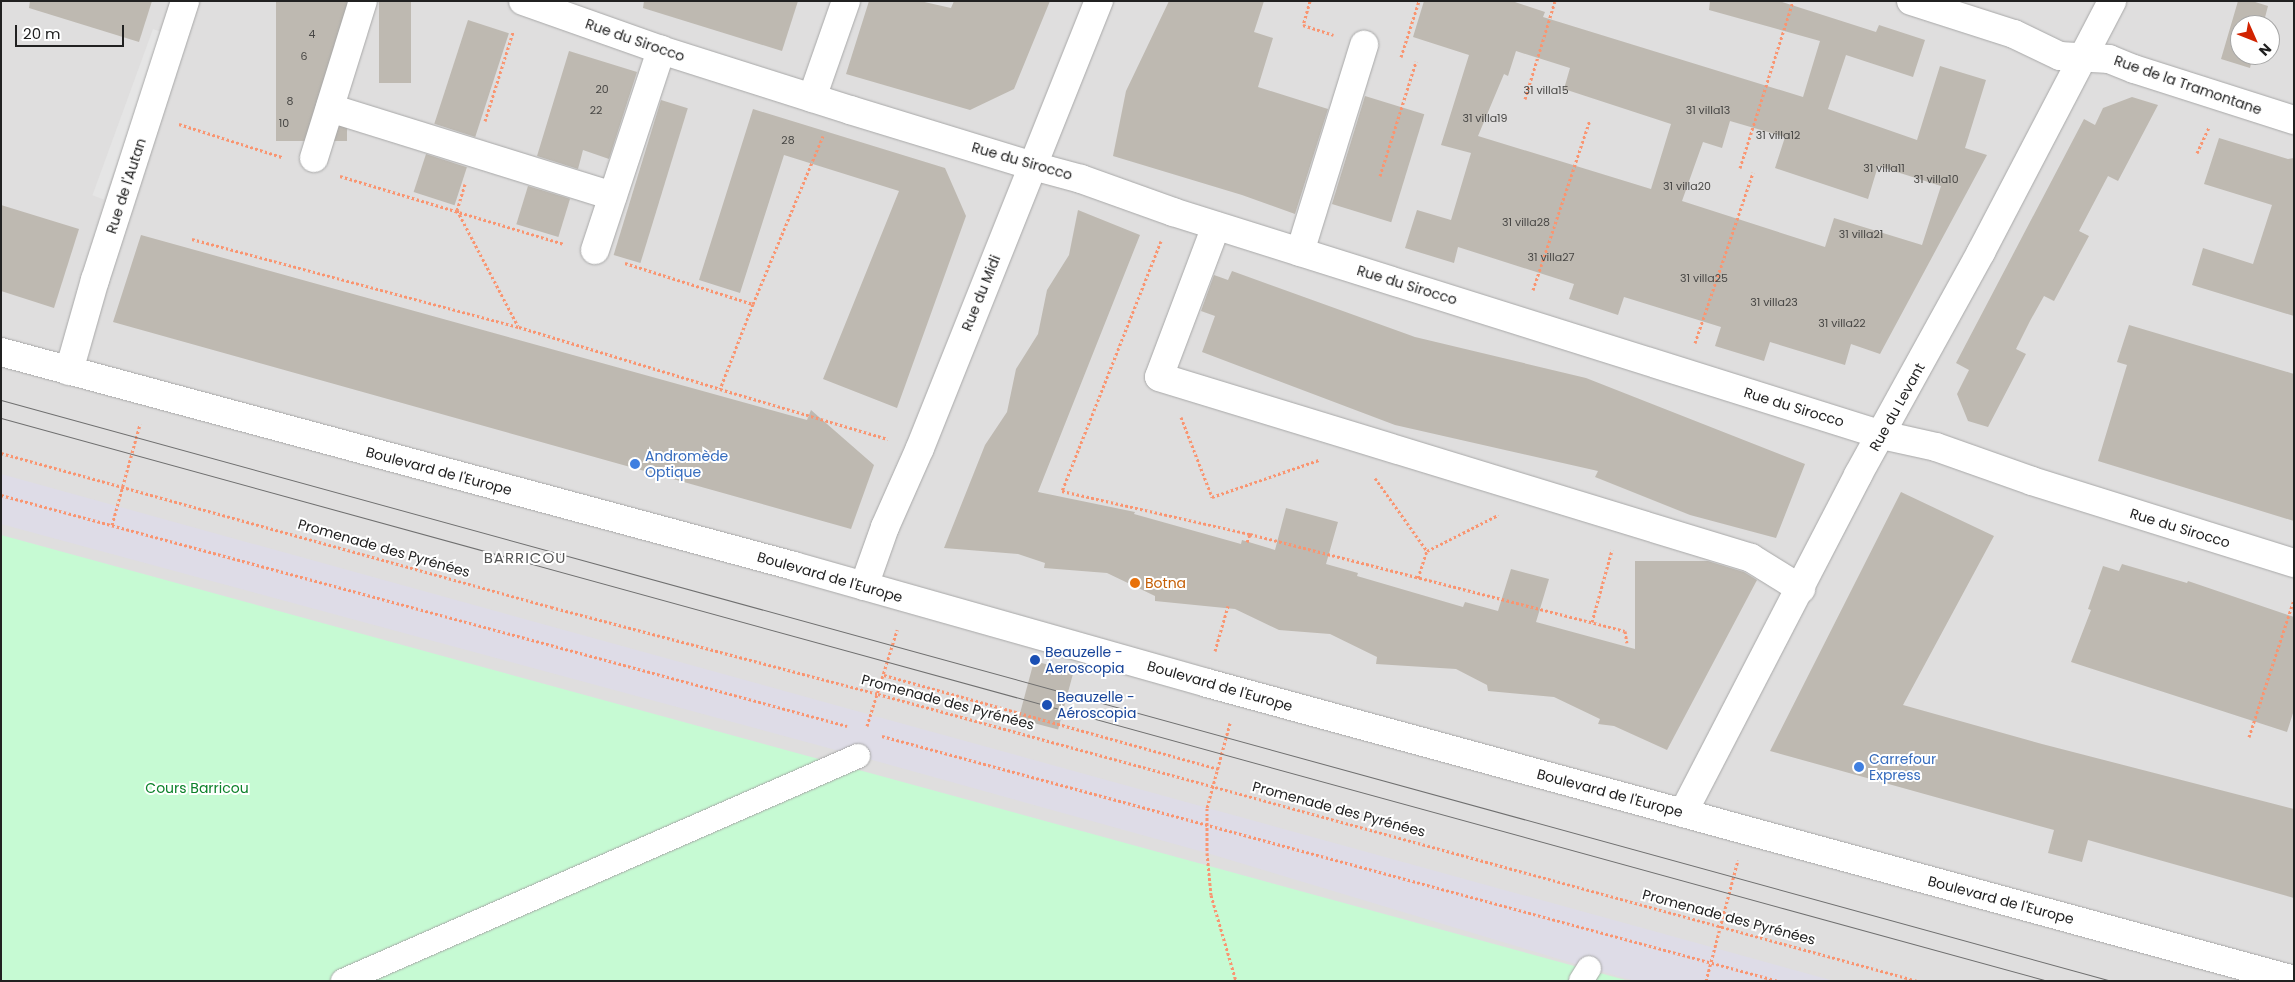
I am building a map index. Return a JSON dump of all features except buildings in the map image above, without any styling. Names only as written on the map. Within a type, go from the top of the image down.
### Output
[{"type":"street","name":"Rue de l'Autan","points":[[69,371],[95,280],[185,1]]},
{"type":"street","points":[[314,158],[363,1]]},
{"type":"street","name":"Rue du Sirocco","points":[[523,1],[661,50],[812,98],[1081,179],[1216,226],[1882,434],[1936,447],[2032,481],[2294,563]]},
{"type":"street","points":[[812,98],[846,1]]},
{"type":"street","name":"Rue du Midi","points":[[864,586],[885,527],[920,448],[1100,1]]},
{"type":"street","name":"Rue de la Tramontane","points":[[1911,1],[2014,34],[2060,56],[2109,58],[2134,69],[2294,120]]},
{"type":"street","name":"Rue du Levant","points":[[1683,813],[1801,589],[1858,475],[2035,150],[2112,1]]},
{"type":"street","points":[[1300,252],[1364,45]]},
{"type":"street","points":[[595,250],[661,50]]},
{"type":"street","points":[[330,108],[613,196]]},
{"type":"street","points":[[1216,226],[1159,377],[1751,558],[1801,589]]},
{"type":"street","name":"Boulevard de l'Europe","points":[[1,352],[864,586],[1207,683],[2294,980]]},
{"type":"street","points":[[342,981],[858,756]]},
{"type":"path","points":[[1310,1],[1302,25],[1364,45]]},
{"type":"path","points":[[1400,57],[1419,1]]},
{"type":"path","points":[[1525,99],[1555,1]]},
{"type":"path","points":[[1740,168],[1793,1]]},
{"type":"path","points":[[1380,176],[1416,62]]},
{"type":"path","points":[[2197,153],[2213,118]]},
{"type":"path","points":[[1523,322],[1590,120]]},
{"type":"path","points":[[173,122],[283,158]]},
{"type":"path","points":[[720,390],[753,304],[827,127]]},
{"type":"path","points":[[1686,373],[1753,173]]},
{"type":"path","points":[[338,175],[566,245]]},
{"type":"path","points":[[1173,212],[1062,491],[1250,534],[1592,622],[1625,631],[1627,643]]},
{"type":"path","points":[[192,239],[519,327],[720,390],[920,448]]},
{"type":"path","points":[[622,262],[753,304]]},
{"type":"path","points":[[1173,381],[1171,392],[1212,497],[1327,458]]},
{"type":"path","points":[[112,525],[150,393]]},
{"type":"path","name":"Promenade des Pyrénées","points":[[1,453],[551,607],[878,694],[1918,981]]},
{"type":"path","points":[[1371,472],[1427,551]]},
{"type":"path","points":[[1418,578],[1427,551],[1528,500],[1531,491]]},
{"type":"path","points":[[1,495],[856,729]]},
{"type":"path","points":[[1592,622],[1621,518]]},
{"type":"path","points":[[1247,542],[1250,534]]},
{"type":"path","points":[[2249,737],[2294,599]]},
{"type":"path","points":[[1207,683],[1228,606]]},
{"type":"path","points":[[870,715],[897,630],[906,633]]},
{"type":"path","points":[[884,675],[1218,769]]},
{"type":"path","points":[[1222,721],[1231,724],[1207,808],[1207,825],[1211,895],[1236,981]]},
{"type":"path","points":[[875,734],[1778,981]]},
{"type":"path","points":[[1706,981],[1740,854]]},
{"type":"shaded area","points":[[1,1],[2294,1],[2294,981],[1,981]]},
{"type":"shaded area","points":[[153,29],[164,33],[104,199],[92,195]]},
{"type":"shaded area","points":[[1,474],[1834,981],[1635,981],[1207,853],[858,756],[1,524]]},
{"type":"green space","name":"Cours Barricou","points":[[1,535],[1629,981],[1,981]]},
{"type":"tram line","points":[[1,400],[2112,981]]},
{"type":"tram line","points":[[1,418],[2048,981]]},
{"type":"place","name":"Andromède Optique","points":[[635,464]]},
{"type":"place","name":"Botna","points":[[1135,583]]},
{"type":"place","name":"Beauzelle - Aeroscopia","points":[[1035,660]]},
{"type":"place","name":"Beauzelle - Aéroscopia","points":[[1047,705]]},
{"type":"place","name":"Carrefour Express","points":[[1859,767]]},
{"type":"district","name":"BARRICOU","points":[[525,558]]}]
